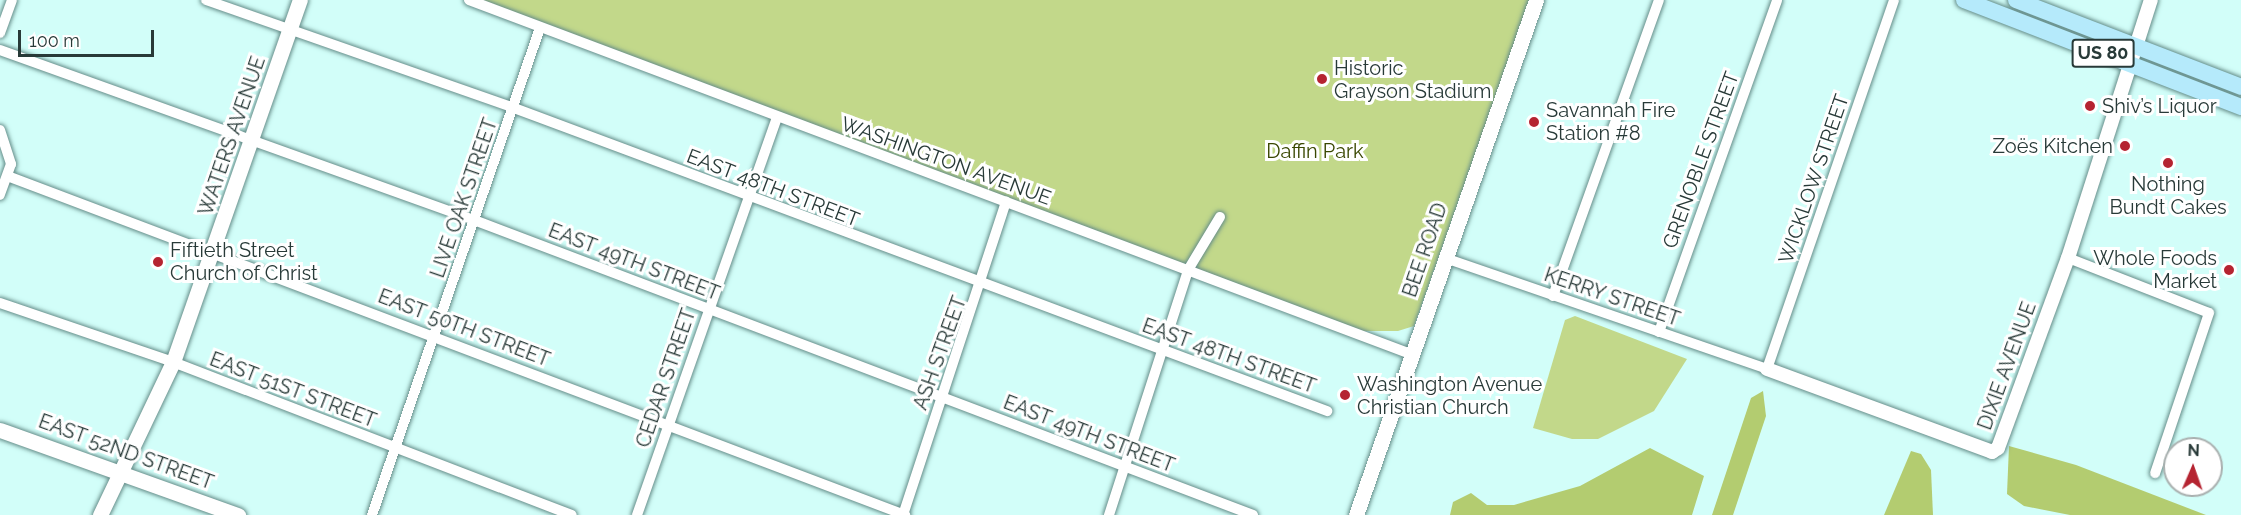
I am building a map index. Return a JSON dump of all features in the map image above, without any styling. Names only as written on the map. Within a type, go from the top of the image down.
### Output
[{"type":"main road","name":"WATERS AVENUE","points":[[100,515],[123,472],[173,362],[214,254],[300,0]]},
{"type":"main road","name":"BEE ROAD","points":[[1356,515],[1536,0]]},
{"type":"main road","name":"US 80","points":[[1964,0],[2241,107]]},
{"type":"main road","name":"US 80","points":[[2016,0],[2040,4],[2137,47],[2241,87]]},
{"type":"main road","name":"EAST 52ND STREET","points":[[0,430],[123,472],[238,515]]},
{"type":"street","points":[[0,33],[12,0]]},
{"type":"street","name":"EAST 48TH STREET","points":[[206,0],[514,108],[748,199],[1328,411]]},
{"type":"street","name":"WASHINGTON AVENUE","points":[[469,0],[1411,354]]},
{"type":"street","points":[[1553,296],[1659,0]]},
{"type":"street","name":"GRENOBLE STREET","points":[[1659,332],[1777,0]]},
{"type":"street","name":"WICKLOW STREET","points":[[1767,369],[1894,0]]},
{"type":"street","name":"DIXIE AVENUE","points":[[1767,369],[1992,452],[2005,432],[2068,258],[2151,0]]},
{"type":"street","name":"LIVE OAK STREET","points":[[372,515],[436,337],[540,28]]},
{"type":"street","name":"EAST 49TH STREET","points":[[0,50],[474,220],[1253,515]]},
{"type":"street","name":"CEDAR STREET","points":[[637,515],[777,117]]},
{"type":"street","points":[[0,130],[10,152],[10,177],[0,195]]},
{"type":"street","name":"EAST 50TH STREET","points":[[10,177],[904,515]]},
{"type":"street","name":"ASH STREET","points":[[904,515],[942,398],[983,285],[1006,202]]},
{"type":"street","points":[[1109,515],[1188,270],[1220,217]]},
{"type":"street","name":"KERRY STREET","points":[[1445,258],[1767,369]]},
{"type":"street","points":[[2068,258],[2209,313],[2155,473]]},
{"type":"street","name":"EAST 51ST STREET","points":[[0,303],[173,362],[572,515]]},
{"type":"green space","name":"Daffin Park","points":[[480,0],[1530,0],[1414,326],[1398,331],[1363,331]]},
{"type":"green space","points":[[1575,316],[1687,359],[1654,411],[1598,439],[1572,439],[1533,428],[1565,320]]},
{"type":"green space","points":[[1763,391],[1766,416],[1733,515],[1712,515],[1751,398]]},
{"type":"green space","points":[[2009,446],[2076,465],[2206,515],[2070,515],[2024,506],[2007,494]]},
{"type":"green space","points":[[1650,448],[1704,476],[1692,515],[1450,515],[1453,502],[1471,493],[1487,505],[1514,505],[1580,486]]},
{"type":"green space","points":[[1911,451],[1921,454],[1931,470],[1933,515],[1884,515]]},
{"type":"place","name":"Historic Grayson Stadium","points":[[1322,79]]},
{"type":"place","name":"Shiv’s Liquor","points":[[2090,106]]},
{"type":"place","name":"Savannah Fire Station #8","points":[[1534,122]]},
{"type":"place","name":"Zoës Kitchen","points":[[2125,146]]},
{"type":"place","name":"Nothing Bundt Cakes","points":[[2168,163]]},
{"type":"place","name":"Fiftieth Street Church of Christ","points":[[158,262]]},
{"type":"place","name":"Whole Foods Market","points":[[2229,270]]},
{"type":"place","name":"Washington Avenue Christian Church","points":[[1345,395]]}]
